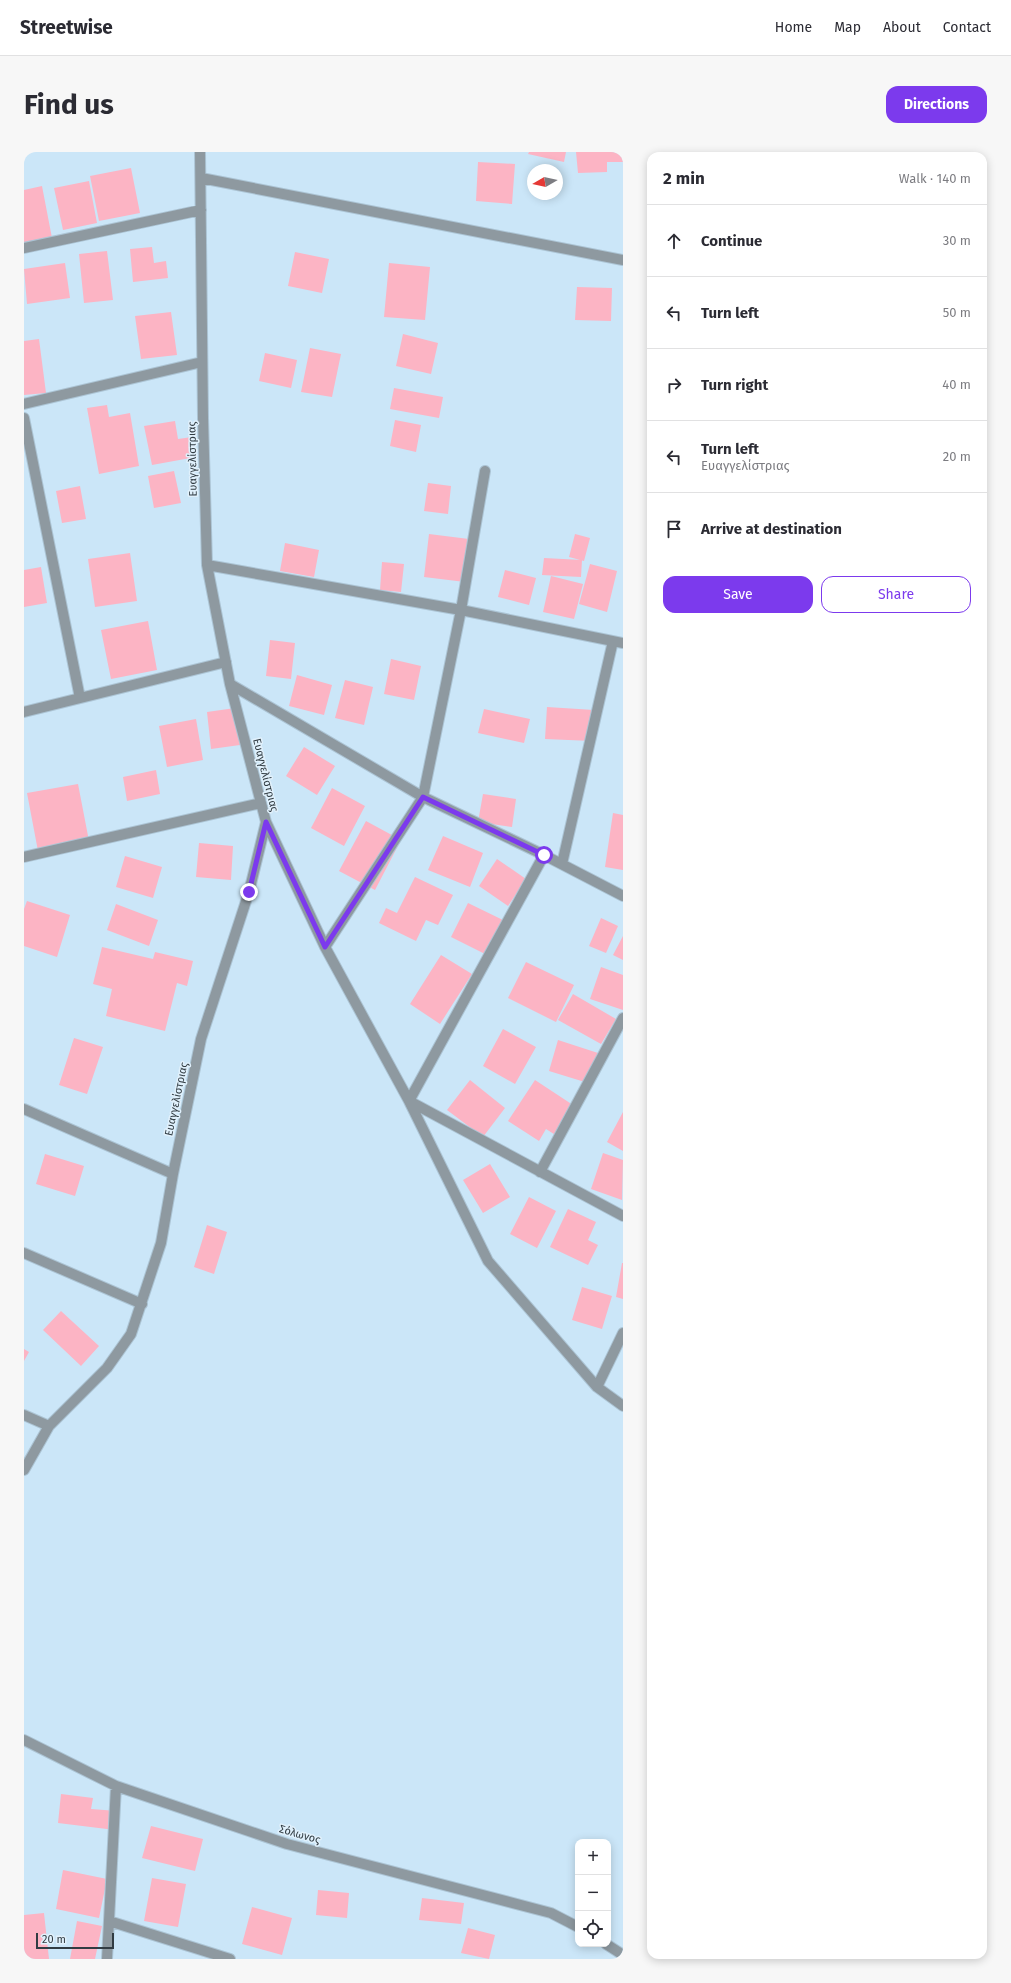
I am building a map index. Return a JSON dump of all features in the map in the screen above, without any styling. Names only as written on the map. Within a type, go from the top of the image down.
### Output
[{"type":"street","name":"Ευαγγελίστριας","points":[[24,1470],[49,1426],[107,1368],[132,1334],[161,1243],[173,1174],[201,1039],[249,892],[266,822],[230,684],[207,565],[202,362],[200,152]]},
{"type":"street","points":[[201,178],[623,260]]},
{"type":"street","points":[[24,248],[201,210]]},
{"type":"street","points":[[24,404],[202,362]]},
{"type":"street","points":[[24,418],[80,698]]},
{"type":"street","points":[[325,947],[423,797],[461,610],[484,471]]},
{"type":"street","points":[[207,565],[461,610],[618,642],[562,864]]},
{"type":"street","points":[[24,712],[226,662]]},
{"type":"street","points":[[230,684],[423,797],[544,855],[623,896]]},
{"type":"street","points":[[24,857],[261,803]]},
{"type":"street","points":[[266,822],[325,947],[409,1101],[488,1261],[597,1387],[623,1406]]},
{"type":"street","points":[[409,1101],[544,855]]},
{"type":"street","points":[[540,1172],[623,1018]]},
{"type":"street","points":[[409,1101],[623,1216]]},
{"type":"street","points":[[24,1109],[173,1174]]},
{"type":"street","points":[[24,1253],[142,1304]]},
{"type":"street","points":[[597,1387],[623,1333]]},
{"type":"street","points":[[24,1415],[49,1426]]},
{"type":"street","name":"Σόλωνος","points":[[24,1740],[116,1786],[287,1844],[551,1913],[575,1925]]},
{"type":"street","points":[[107,1959],[116,1786]]},
{"type":"street","points":[[109,1921],[230,1959]]},
{"type":"street","points":[[611,1947],[623,1955]]},
{"type":"building","points":[[529,152],[566,152],[564,162],[528,154]]},
{"type":"building","points":[[576,152],[622,152],[623,162],[607,162],[607,172],[578,173]]},
{"type":"building","points":[[478,162],[515,164],[512,204],[476,201]]},
{"type":"building","points":[[131,168],[140,213],[99,221],[90,176]]},
{"type":"building","points":[[89,181],[97,223],[63,230],[54,188]]},
{"type":"building","points":[[42,186],[52,238],[24,244],[24,190]]},
{"type":"building","points":[[152,247],[154,263],[166,261],[168,278],[133,282],[130,249]]},
{"type":"building","points":[[107,251],[113,300],[84,303],[79,254]]},
{"type":"building","points":[[295,252],[329,259],[322,293],[288,286]]},
{"type":"building","points":[[65,263],[70,298],[27,304],[24,269]]},
{"type":"building","points":[[389,263],[430,267],[425,320],[384,317]]},
{"type":"building","points":[[577,287],[612,288],[611,321],[575,320]]},
{"type":"building","points":[[171,312],[177,355],[141,359],[135,316]]},
{"type":"building","points":[[403,334],[438,343],[431,374],[396,366]]},
{"type":"building","points":[[39,339],[46,393],[24,395],[24,341]]},
{"type":"building","points":[[310,348],[341,354],[332,397],[301,392]]},
{"type":"building","points":[[265,353],[297,360],[291,388],[259,381]]},
{"type":"building","points":[[394,388],[443,397],[439,418],[390,409]]},
{"type":"building","points":[[107,405],[109,417],[130,413],[139,466],[99,474],[87,408]]},
{"type":"building","points":[[395,420],[421,425],[416,452],[390,446]]},
{"type":"building","points":[[175,421],[178,439],[192,437],[196,457],[152,465],[144,426]]},
{"type":"building","points":[[174,471],[181,503],[154,508],[148,476]]},
{"type":"building","points":[[428,483],[451,486],[448,514],[424,511]]},
{"type":"building","points":[[80,486],[86,519],[62,523],[56,491]]},
{"type":"building","points":[[429,534],[469,539],[465,582],[424,577]]},
{"type":"building","points":[[575,534],[590,538],[584,561],[569,557]]},
{"type":"building","points":[[285,543],[319,550],[314,577],[280,571]]},
{"type":"building","points":[[130,553],[137,601],[95,607],[88,559]]},
{"type":"building","points":[[544,558],[582,560],[581,577],[542,575]]},
{"type":"building","points":[[382,562],[404,564],[401,592],[380,590]]},
{"type":"building","points":[[590,564],[617,571],[607,612],[579,604]]},
{"type":"building","points":[[41,567],[47,603],[24,607],[24,570]]},
{"type":"building","points":[[505,570],[536,578],[529,605],[498,597]]},
{"type":"building","points":[[551,576],[583,584],[574,619],[543,612]]},
{"type":"building","points":[[148,621],[157,670],[111,679],[101,630]]},
{"type":"building","points":[[270,640],[295,643],[291,679],[266,676]]},
{"type":"building","points":[[391,659],[421,666],[414,700],[384,694]]},
{"type":"building","points":[[297,675],[332,685],[324,715],[289,706]]},
{"type":"building","points":[[345,680],[373,687],[364,725],[335,718]]},
{"type":"building","points":[[547,707],[594,710],[592,741],[545,739]]},
{"type":"building","points":[[235,708],[240,745],[211,749],[207,712]]},
{"type":"building","points":[[484,709],[530,719],[524,743],[478,733]]},
{"type":"building","points":[[196,719],[203,760],[167,767],[159,726]]},
{"type":"building","points":[[304,747],[335,766],[317,795],[286,776]]},
{"type":"building","points":[[156,770],[160,794],[127,801],[123,777]]},
{"type":"building","points":[[78,784],[89,841],[38,851],[27,793]]},
{"type":"building","points":[[332,788],[365,806],[344,846],[311,828]]},
{"type":"building","points":[[483,794],[516,799],[512,827],[478,822]]},
{"type":"building","points":[[613,813],[623,815],[623,870],[605,867]]},
{"type":"building","points":[[366,821],[401,840],[375,890],[339,871]]},
{"type":"building","points":[[443,836],[483,853],[470,887],[428,870]]},
{"type":"building","points":[[199,843],[233,846],[231,880],[196,877]]},
{"type":"building","points":[[125,856],[162,867],[153,898],[116,887]]},
{"type":"building","points":[[497,859],[526,879],[508,906],[479,886]]},
{"type":"building","points":[[415,877],[453,895],[438,925],[426,920],[416,941],[379,923],[386,908],[397,913]]},
{"type":"building","points":[[27,901],[70,915],[57,957],[24,946],[24,909]]},
{"type":"building","points":[[468,903],[505,921],[489,956],[451,937]]},
{"type":"building","points":[[116,904],[158,920],[149,946],[107,930]]},
{"type":"building","points":[[601,918],[618,926],[606,953],[589,946]]},
{"type":"building","points":[[623,936],[623,960],[613,955]]},
{"type":"building","points":[[102,947],[153,959],[155,952],[193,961],[187,986],[177,983],[165,1031],[106,1016],[112,989],[93,984]]},
{"type":"building","points":[[441,955],[472,974],[440,1024],[410,1004]]},
{"type":"building","points":[[526,962],[574,985],[556,1022],[508,998]]},
{"type":"building","points":[[601,967],[623,975],[623,1010],[590,999]]},
{"type":"building","points":[[573,994],[616,1019],[601,1044],[558,1020]]},
{"type":"building","points":[[503,1029],[536,1047],[515,1084],[483,1066]]},
{"type":"building","points":[[74,1038],[103,1047],[87,1094],[59,1085]]},
{"type":"building","points":[[558,1040],[598,1053],[588,1083],[549,1071]]},
{"type":"building","points":[[470,1080],[505,1108],[483,1137],[447,1110]]},
{"type":"building","points":[[535,1080],[576,1107],[557,1136],[546,1129],[539,1141],[508,1121]]},
{"type":"building","points":[[623,1112],[623,1151],[607,1142]]},
{"type":"building","points":[[603,1153],[623,1160],[622,1200],[591,1189]]},
{"type":"building","points":[[45,1154],[84,1166],[75,1196],[36,1184]]},
{"type":"building","points":[[490,1164],[510,1197],[483,1213],[463,1180]]},
{"type":"building","points":[[529,1197],[556,1211],[537,1248],[510,1234]]},
{"type":"building","points":[[568,1209],[596,1222],[588,1240],[598,1245],[588,1265],[550,1247]]},
{"type":"building","points":[[207,1225],[227,1232],[214,1274],[194,1267]]},
{"type":"building","points":[[623,1263],[623,1299],[616,1297]]},
{"type":"building","points":[[582,1287],[612,1296],[602,1329],[572,1320]]},
{"type":"building","points":[[61,1311],[99,1346],[81,1366],[43,1330]]},
{"type":"building","points":[[24,1349],[29,1352],[24,1361]]},
{"type":"building","points":[[61,1794],[93,1798],[91,1809],[117,1811],[115,1830],[58,1823]]},
{"type":"building","points":[[151,1826],[203,1839],[195,1871],[142,1858]]},
{"type":"building","points":[[63,1870],[107,1879],[99,1918],[56,1909]]},
{"type":"building","points":[[152,1878],[186,1884],[178,1927],[144,1921]]},
{"type":"building","points":[[318,1890],[349,1893],[347,1918],[316,1915]]},
{"type":"building","points":[[422,1898],[464,1903],[461,1924],[419,1920]]},
{"type":"building","points":[[252,1907],[292,1918],[282,1955],[242,1944]]},
{"type":"building","points":[[44,1913],[49,1959],[24,1959],[24,1915]]},
{"type":"building","points":[[77,1921],[102,1926],[95,1959],[70,1959]]},
{"type":"building","points":[[468,1928],[495,1935],[489,1959],[461,1953]]},
{"type":"route","points":[[249,892],[266,822],[325,947],[423,797],[544,855]]}]
